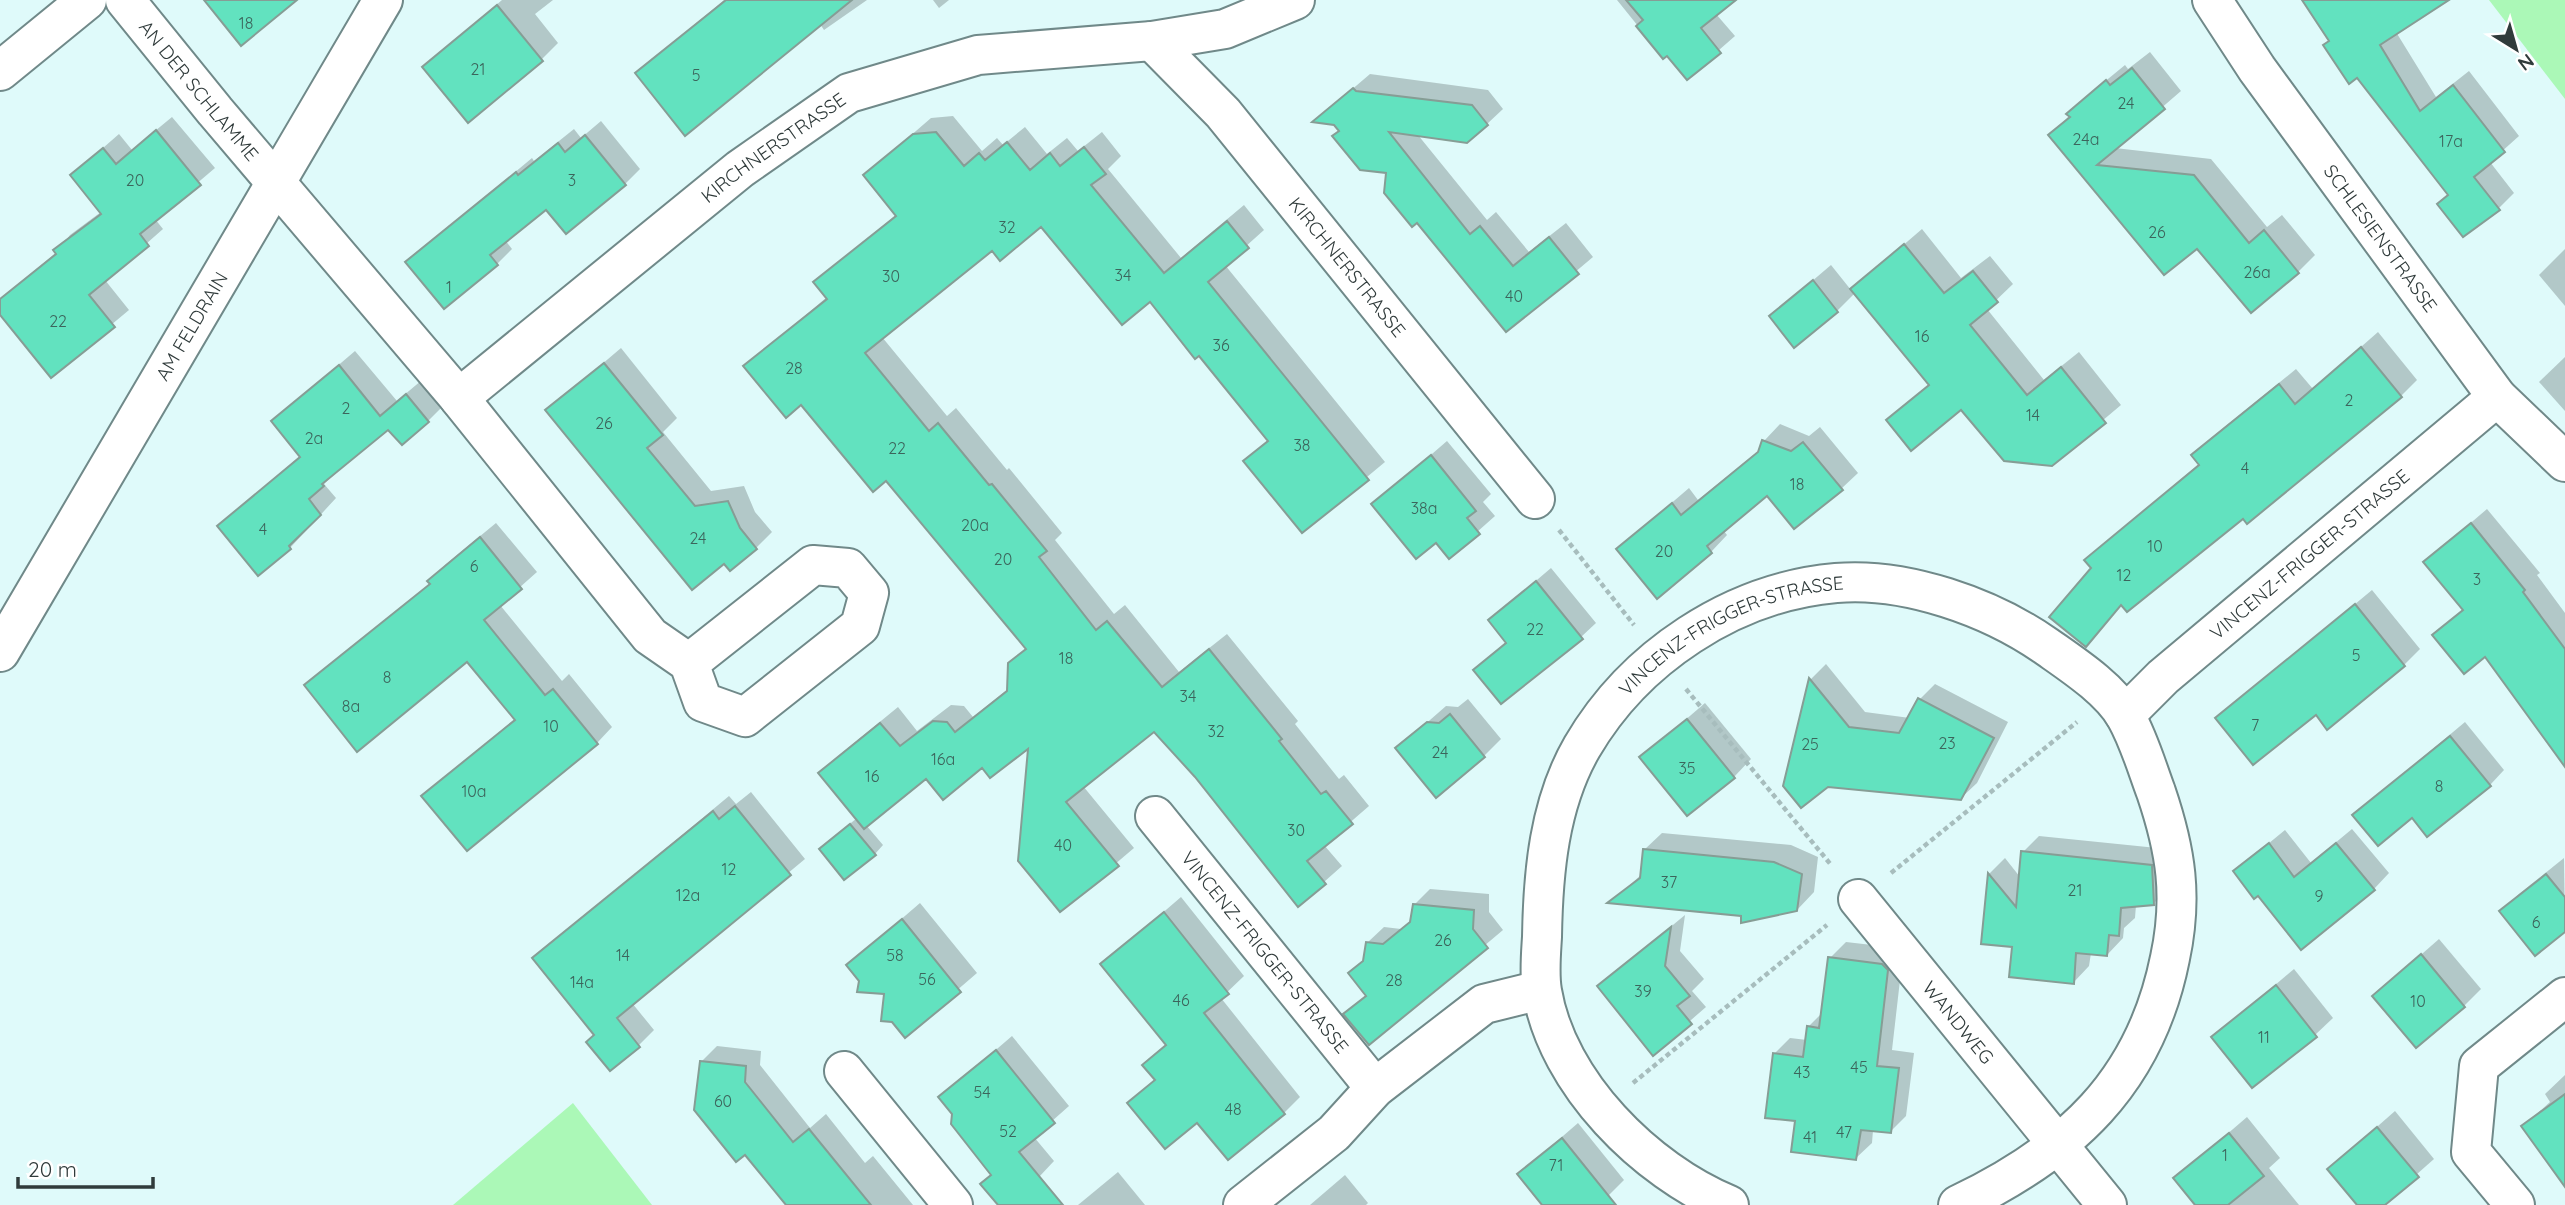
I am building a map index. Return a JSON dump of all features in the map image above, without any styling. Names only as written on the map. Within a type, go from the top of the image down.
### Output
[{"type":"street","points":[[0,71],[87,0]]},
{"type":"street","name":"AN DER SCHLAMME","points":[[125,0],[276,181]]},
{"type":"street","name":"AM FELDRAIN","points":[[0,652],[383,0]]},
{"type":"street","name":"KIRCHNERSTRASSE","points":[[459,398],[740,170],[849,93],[978,55],[1152,41],[1225,29],[1295,0]]},
{"type":"street","name":"SCHLESIENSTRASSE","points":[[2212,0],[2257,69],[2497,397],[2565,462]]},
{"type":"street","name":"KIRCHNERSTRASSE","points":[[1152,41],[1223,113],[1535,499]]},
{"type":"street","points":[[276,181],[459,398],[650,636],[689,663],[703,702],[745,717],[860,626],[869,593],[848,568],[813,565],[689,663]]},
{"type":"street","name":"VINCENZ-FRIGGER-STRASSE","points":[[2125,715],[2163,677],[2497,397]]},
{"type":"street","name":"VINCENZ-FRIGGER-STRASSE","points":[[1729,1205],[1679,1179],[1642,1151],[1601,1110],[1577,1075],[1555,1034],[1541,990],[1546,857],[1559,803],[1580,751],[1609,705],[1659,657],[1715,619],[1775,595],[1837,583],[1891,586],[1978,607],[2023,630],[2072,665],[2125,715],[2168,830],[2179,885],[2175,936],[2164,990],[2140,1048],[2106,1100],[2060,1146],[2008,1182],[1958,1205]]},
{"type":"street","name":"VINCENZ-FRIGGER-STRASSE","points":[[1154,816],[1375,1088]]},
{"type":"street","name":"WANDWEG","points":[[1858,899],[2107,1205]]},
{"type":"street","points":[[1243,1205],[1334,1133],[1375,1088],[1484,1004],[1541,990]]},
{"type":"street","points":[[2515,1205],[2471,1152],[2479,1066],[2565,997]]},
{"type":"street","points":[[844,1071],[953,1205]]},
{"type":"path","points":[[1535,499],[1659,657],[1858,899]]},
{"type":"green space","points":[[2489,0],[2565,0],[2565,99]]},
{"type":"green space","points":[[573,1103],[652,1205],[453,1205]]},
{"type":"building","points":[[204,0],[297,0],[241,46]]},
{"type":"building","points":[[726,0],[852,0],[685,136],[635,73]]},
{"type":"building","points":[[1626,0],[1736,0],[1701,28],[1721,53],[1687,80],[1667,56],[1663,59],[1636,26],[1643,20]]},
{"type":"building","points":[[2302,0],[2449,0],[2380,45],[2420,111],[2453,85],[2505,152],[2474,177],[2500,210],[2463,237],[2437,204],[2448,195],[2357,78],[2349,84],[2323,45],[2329,41]]},
{"type":"building","points":[[497,5],[543,61],[468,123],[422,67]]},
{"type":"building","points":[[2132,68],[2165,109],[2097,165],[2194,175],[2249,243],[2264,230],[2299,273],[2251,313],[2197,249],[2164,275],[2048,135],[2070,117],[2066,114],[2106,80],[2110,85]]},
{"type":"building","points":[[1353,88],[1356,91],[1472,105],[1488,125],[1467,143],[1389,132],[1470,234],[1480,226],[1513,266],[1549,237],[1579,274],[1506,332],[1417,223],[1412,227],[1384,193],[1386,173],[1360,170],[1332,136],[1339,131],[1334,125],[1312,122]]},
{"type":"building","points":[[156,130],[201,185],[140,234],[149,246],[89,295],[115,327],[51,378],[0,315],[0,299],[56,254],[53,250],[101,214],[70,175],[103,148],[116,164]]},
{"type":"building","points":[[936,132],[964,166],[979,153],[985,160],[1007,142],[1030,170],[1050,153],[1060,166],[1084,147],[1106,174],[1091,185],[1164,273],[1227,221],[1249,248],[1208,282],[1369,480],[1302,533],[1243,461],[1268,441],[1199,356],[1195,359],[1150,302],[1122,325],[1041,227],[1000,261],[992,251],[865,353],[929,431],[938,423],[989,485],[992,484],[1047,551],[1039,557],[1096,630],[1107,621],[1162,687],[1209,649],[1282,739],[1279,741],[1321,794],[1326,791],[1353,824],[1307,861],[1326,884],[1298,907],[1195,777],[1154,732],[1066,802],[1119,866],[1060,912],[1018,861],[1028,749],[990,778],[982,768],[943,800],[926,779],[864,829],[818,773],[880,723],[900,746],[933,721],[947,722],[955,732],[1007,691],[1008,663],[1026,649],[886,481],[873,492],[801,405],[786,418],[743,366],[827,299],[813,282],[896,216],[863,175],[913,134]]},
{"type":"building","points":[[585,135],[626,185],[566,234],[546,210],[490,255],[498,265],[444,309],[405,262],[516,172],[518,175],[558,143],[565,152]]},
{"type":"building","points":[[1904,244],[1944,293],[1973,271],[1998,302],[1970,325],[2027,395],[2061,367],[2106,423],[2052,466],[2004,461],[1961,410],[1911,451],[1886,420],[1929,385],[1850,289]]},
{"type":"building","points":[[1813,280],[1838,312],[1794,348],[1769,316]]},
{"type":"building","points":[[2361,347],[2402,397],[2247,524],[2243,519],[2127,612],[2121,605],[2086,647],[2049,617],[2091,568],[2084,560],[2199,465],[2191,455],[2279,384],[2295,404]]},
{"type":"building","points":[[604,363],[663,435],[647,448],[695,506],[728,501],[740,528],[757,549],[730,571],[724,564],[692,590],[545,410]]},
{"type":"building","points":[[339,365],[380,416],[406,394],[429,422],[402,445],[388,430],[322,484],[324,486],[309,499],[321,515],[289,546],[291,549],[258,576],[217,526],[300,457],[271,421]]},
{"type":"building","points":[[1762,440],[1791,451],[1803,442],[1843,490],[1794,529],[1767,496],[1707,546],[1712,553],[1657,599],[1616,549],[1672,503],[1681,515],[1758,452]]},
{"type":"building","points":[[1431,455],[1476,511],[1467,518],[1480,534],[1449,559],[1436,543],[1416,559],[1371,504]]},
{"type":"building","points":[[2471,523],[2525,590],[2523,592],[2565,649],[2565,767],[2485,657],[2464,674],[2432,635],[2463,610],[2423,562]]},
{"type":"building","points":[[480,537],[522,589],[484,620],[545,695],[553,689],[598,744],[467,851],[421,796],[515,720],[467,662],[357,752],[304,685],[430,584],[427,581]]},
{"type":"building","points":[[1536,581],[1583,639],[1501,704],[1473,670],[1506,643],[1488,620]]},
{"type":"building","points":[[2355,604],[2405,666],[2327,730],[2316,715],[2253,765],[2215,718]]},
{"type":"building","points":[[1809,678],[1849,727],[1899,733],[1918,698],[1994,738],[1961,800],[1828,787],[1801,808],[1783,786]]},
{"type":"building","points":[[1450,714],[1485,757],[1436,798],[1395,748],[1427,722],[1439,723]]},
{"type":"building","points":[[1687,719],[1735,778],[1687,816],[1639,757]]},
{"type":"building","points":[[2450,736],[2491,786],[2427,837],[2412,818],[2378,846],[2352,815]]},
{"type":"building","points":[[735,806],[791,875],[617,1018],[640,1047],[610,1071],[586,1042],[594,1035],[532,958],[713,811],[719,819]]},
{"type":"building","points":[[850,824],[876,855],[844,880],[819,849]]},
{"type":"building","points":[[2269,843],[2294,877],[2336,843],[2375,890],[2301,950],[2258,896],[2254,899],[2233,871]]},
{"type":"building","points":[[1643,849],[1774,862],[1802,874],[1797,911],[1741,923],[1741,916],[1607,903],[1640,878]]},
{"type":"building","points":[[2021,851],[2152,865],[2154,905],[2121,908],[2119,936],[2109,935],[2107,956],[2076,953],[2074,984],[2009,977],[2012,947],[1981,944],[1988,873],[2016,907]]},
{"type":"building","points":[[2546,874],[2565,897],[2565,932],[2535,956],[2499,911]]},
{"type":"building","points":[[1413,904],[1474,910],[1473,929],[1488,948],[1369,1045],[1343,1014],[1366,996],[1348,973],[1363,961],[1366,942],[1383,944],[1410,922]]},
{"type":"building","points":[[1164,912],[1229,994],[1204,1013],[1285,1114],[1228,1160],[1197,1123],[1165,1149],[1127,1103],[1155,1080],[1142,1065],[1166,1045],[1100,964]]},
{"type":"building","points":[[902,919],[961,992],[905,1038],[892,1022],[881,1021],[884,994],[857,992],[859,981],[846,965]]},
{"type":"building","points":[[1671,927],[1665,966],[1690,996],[1677,1006],[1692,1024],[1653,1056],[1597,986]]},
{"type":"building","points":[[2421,954],[2465,1007],[2416,1048],[2372,996]]},
{"type":"building","points":[[1828,957],[1882,964],[1888,970],[1877,1066],[1899,1068],[1891,1133],[1861,1130],[1856,1160],[1791,1152],[1795,1121],[1765,1118],[1773,1053],[1803,1057],[1807,1026],[1819,1028]]},
{"type":"building","points":[[2276,985],[2317,1037],[2252,1088],[2211,1037]]},
{"type":"building","points":[[996,1050],[1055,1123],[1019,1152],[1063,1205],[998,1205],[980,1184],[991,1175],[951,1124],[952,1114],[938,1097]]},
{"type":"building","points":[[700,1061],[746,1066],[745,1082],[793,1142],[809,1129],[871,1205],[786,1205],[745,1155],[736,1162],[694,1110]]},
{"type":"building","points":[[2565,1094],[2565,1187],[2521,1126]]},
{"type":"building","points":[[2377,1127],[2419,1177],[2385,1205],[2357,1205],[2327,1169]]},
{"type":"building","points":[[2229,1133],[2264,1176],[2228,1205],[2195,1205],[2173,1178]]},
{"type":"building","points":[[1562,1138],[1616,1205],[1542,1205],[1517,1174]]}]
